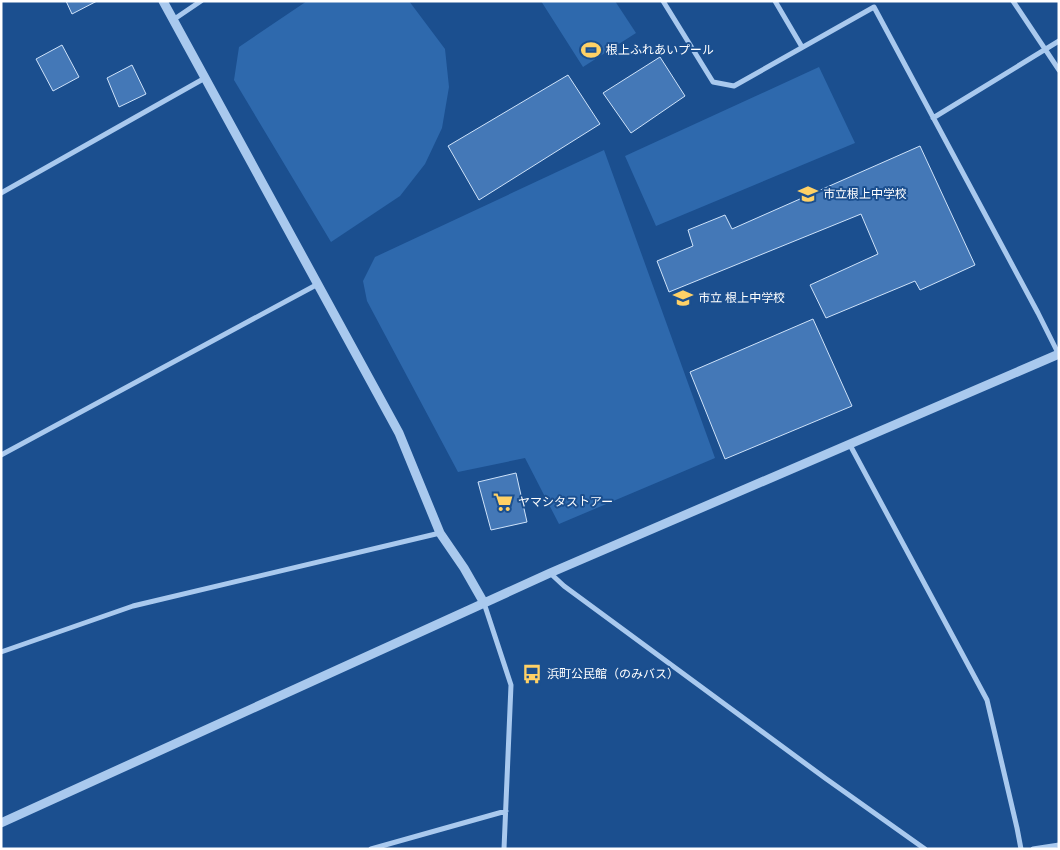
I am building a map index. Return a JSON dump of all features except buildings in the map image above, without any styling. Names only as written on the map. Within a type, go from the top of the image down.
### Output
[{"type":"street","points":[[163,1],[399,433],[440,533],[464,568],[484,603],[511,685],[504,849]]},
{"type":"street","points":[[174,20],[202,1]]},
{"type":"street","points":[[1,823],[484,603],[1059,354],[873,4],[734,86],[713,82],[663,1]]},
{"type":"street","points":[[775,1],[802,47]]},
{"type":"street","points":[[1013,1],[1059,70]]},
{"type":"street","points":[[933,118],[1059,41]]},
{"type":"street","points":[[1,193],[205,78]]},
{"type":"street","points":[[1,455],[318,284]]},
{"type":"street","points":[[850,445],[987,700],[1021,849]]},
{"type":"street","points":[[1,652],[133,606],[440,533]]},
{"type":"street","points":[[550,574],[809,766],[925,849]]},
{"type":"street","points":[[371,849],[506,811]]},
{"type":"street","points":[[1033,849],[1059,845]]},
{"type":"shaded area","points":[[307,1],[409,1],[445,49],[449,87],[442,128],[425,164],[400,196],[331,242],[234,80],[239,47]]},
{"type":"shaded area","name":"根上ふれあいプール","points":[[541,1],[615,1],[636,33],[583,67]]},
{"type":"shaded area","points":[[819,67],[855,143],[656,226],[625,156]]},
{"type":"shaded area","points":[[604,150],[715,458],[559,524],[525,458],[458,472],[367,301],[363,281],[375,257]]},
{"type":"place","name":"根上ふれあいプール","points":[[591,50]]},
{"type":"place","name":"市立根上中学校","points":[[808,194]]},
{"type":"place","name":"市立 根上中学校","points":[[683,298]]},
{"type":"place","name":"ヤマシタストアー","points":[[503,502]]},
{"type":"place","name":"浜町公民館（のみバス）","points":[[532,674]]}]
